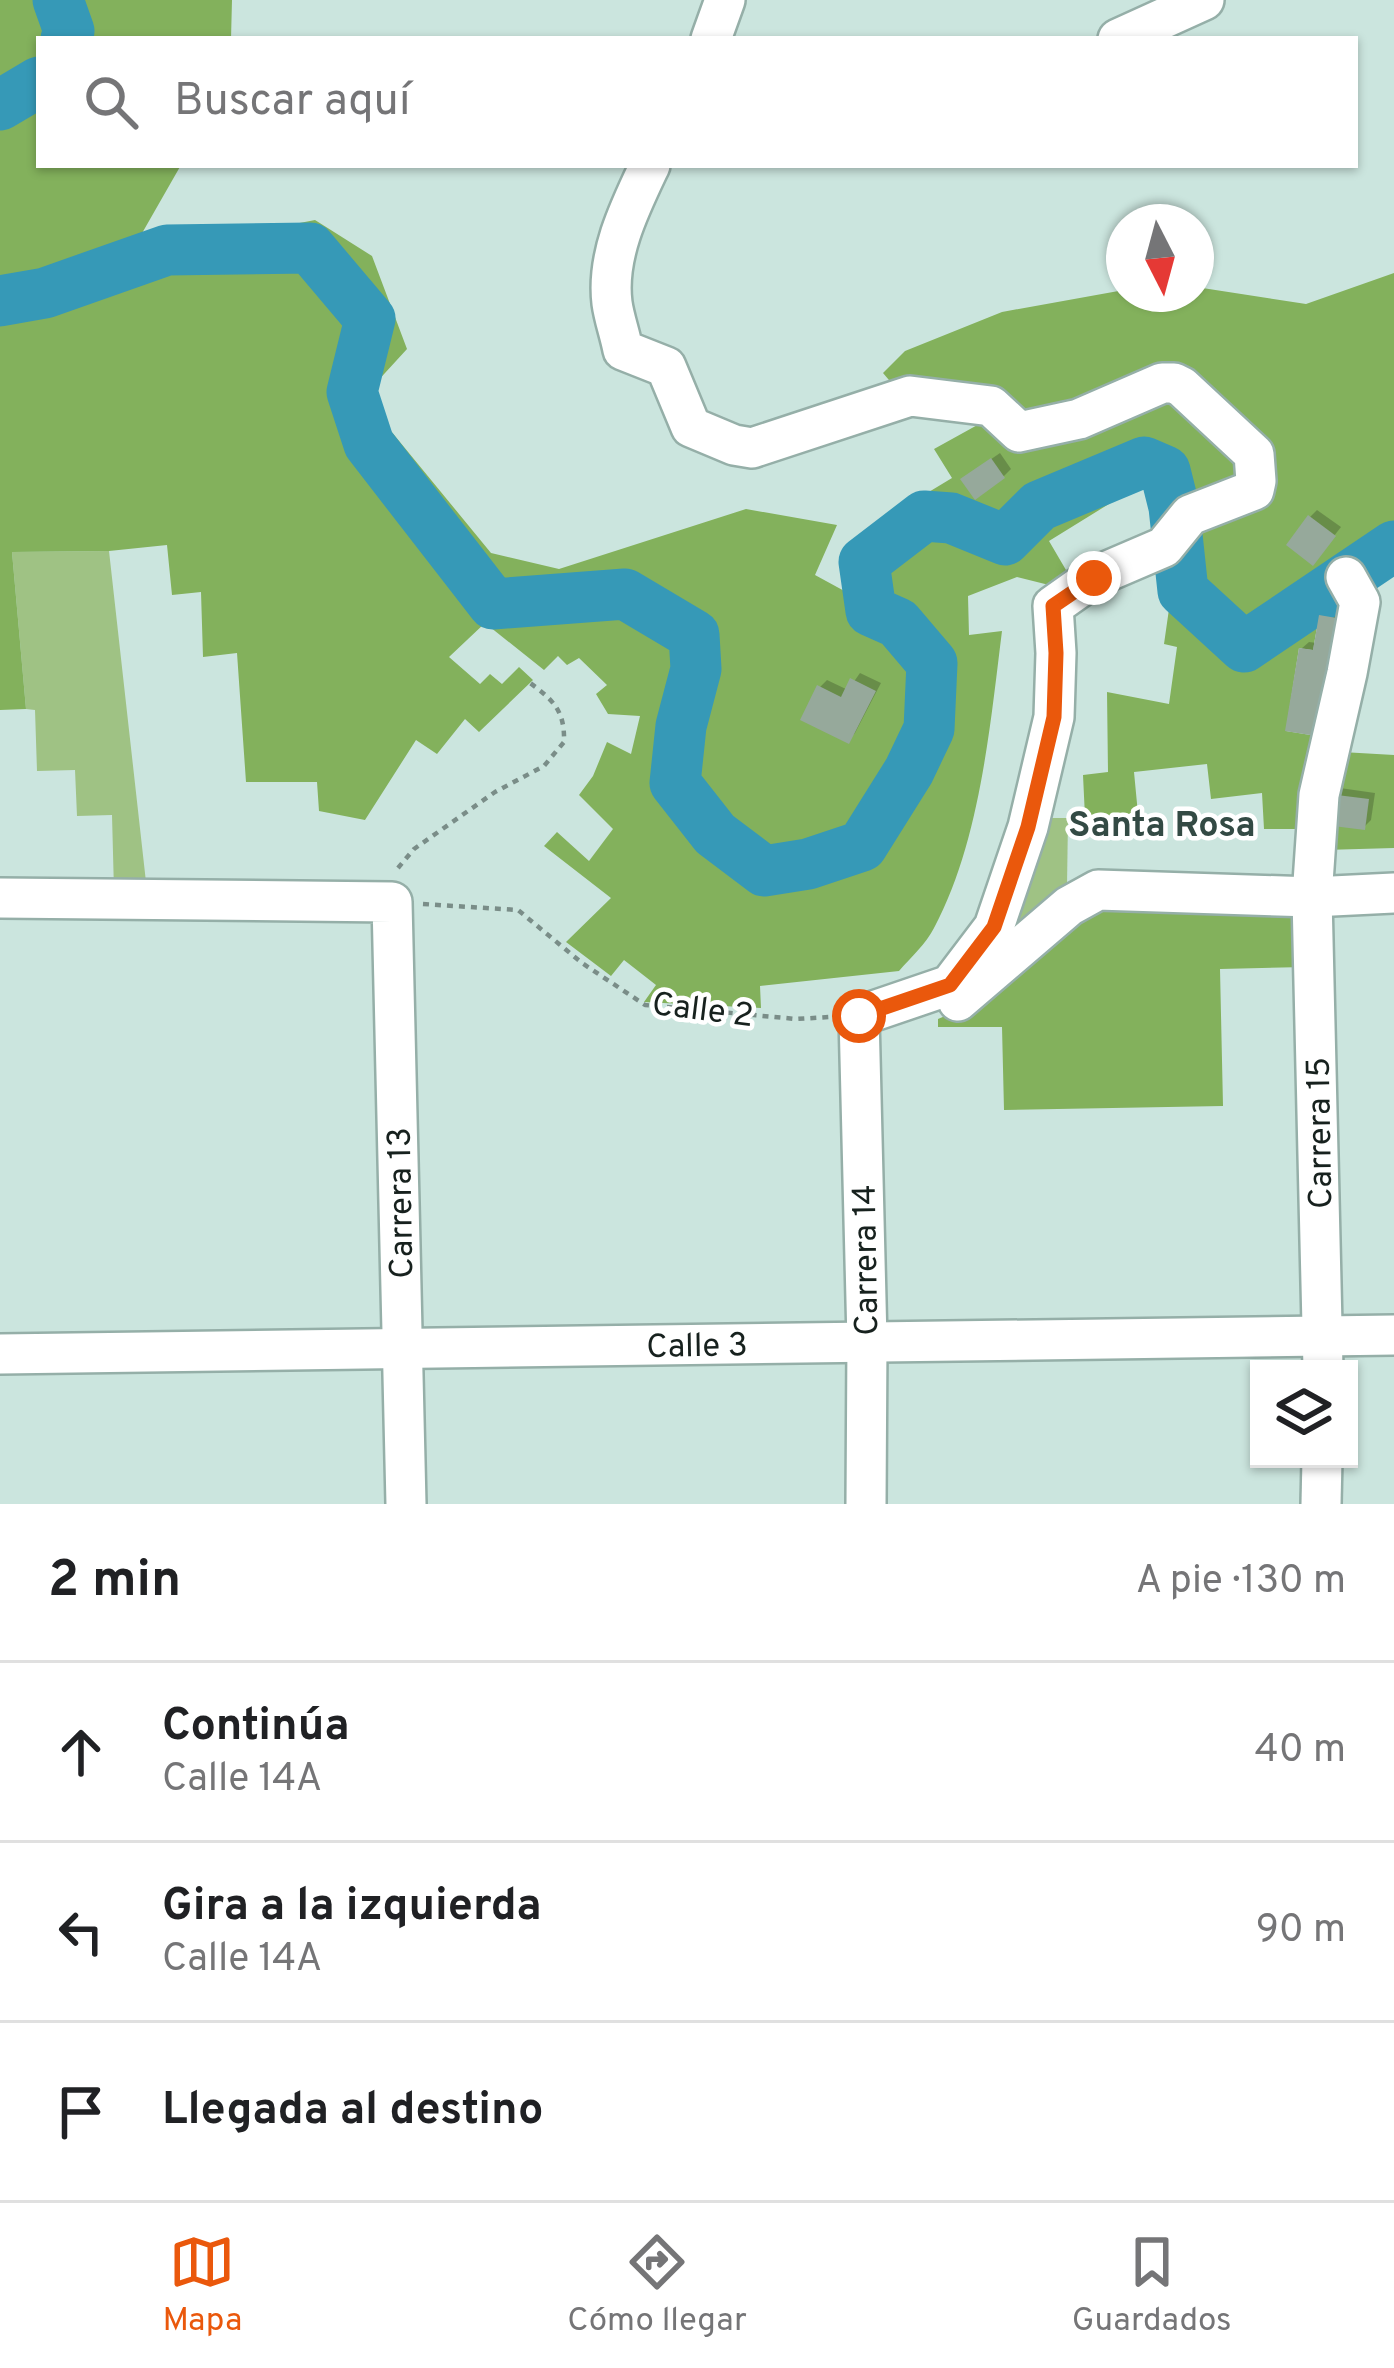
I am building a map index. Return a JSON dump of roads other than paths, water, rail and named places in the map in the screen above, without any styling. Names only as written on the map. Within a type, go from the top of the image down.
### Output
[{"type":"street","points":[[713,36],[725,0]]},
{"type":"street","points":[[1125,36],[1204,0]]},
{"type":"street","points":[[649,168],[613,260],[612,301],[623,350],[666,367],[691,427],[752,448],[910,396],[991,406],[1019,432],[1079,419],[1162,383],[1174,383],[1253,454],[1254,490],[1190,515],[1164,547],[1094,578],[1053,606],[1054,717],[1028,827],[994,927],[950,985],[859,1016]]},
{"type":"street","name":"Carrera 15","points":[[1323,1351],[1312,897],[1319,795],[1360,602],[1346,577]]},
{"type":"street","points":[[859,1016],[933,1012],[962,999],[1069,906],[1098,890],[1312,897],[1394,893]]},
{"type":"street","name":"Carrera 13","points":[[0,898],[392,902],[406,1504]]},
{"type":"street","name":"Carrera 14","points":[[859,1016],[866,1504]]},
{"type":"street","name":"Calle 3","points":[[0,1354],[866,1341],[1323,1351],[1394,1335]]},
{"type":"street","points":[[1321,1504],[1322,1468]]},
{"type":"waterway","points":[[58,0],[67,36]]},
{"type":"waterway","points":[[0,105],[36,84]]},
{"type":"waterway","points":[[0,301],[45,293],[167,250],[310,248],[370,319],[352,392],[369,444],[493,604],[625,594],[694,635],[696,669],[681,726],[675,783],[715,834],[764,871],[808,864],[862,846],[929,729],[932,663],[898,623],[871,611],[864,562],[924,516],[951,518],[1005,540],[1039,506],[1144,462],[1165,471],[1183,591],[1244,647],[1394,546]]},
{"type":"district","name":"Santa Rosa","points":[[1162,823]]}]
